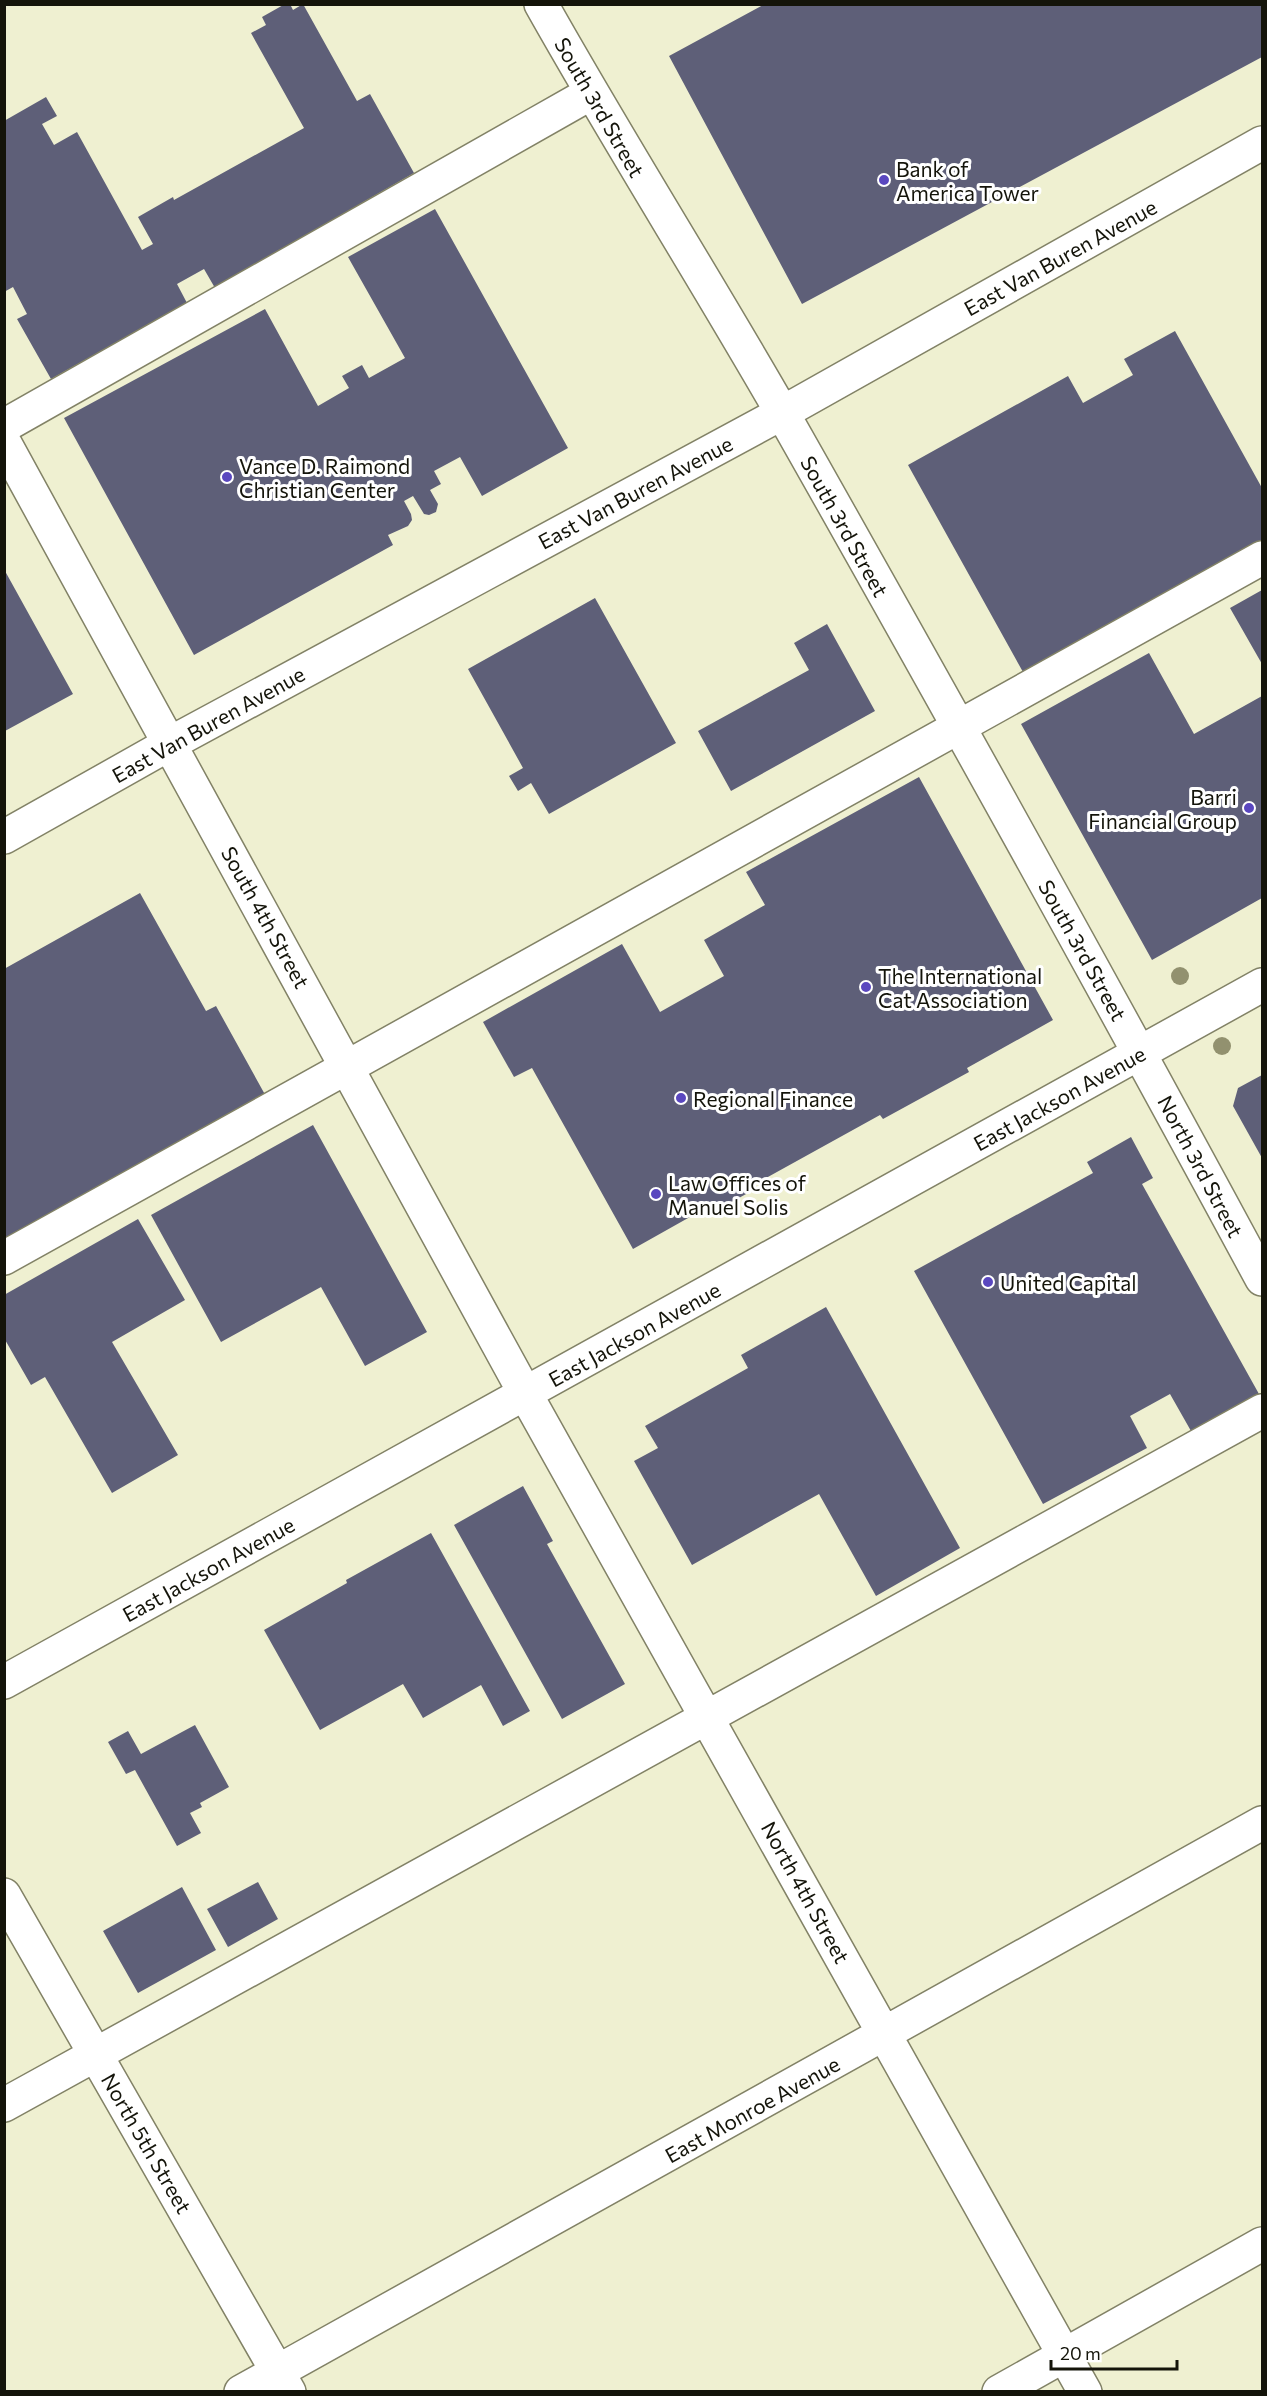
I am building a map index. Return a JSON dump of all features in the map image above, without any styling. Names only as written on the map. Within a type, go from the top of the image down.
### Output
[{"type":"street","name":"South 3rd Street","points":[[541,4],[591,93],[782,413],[1140,1053]]},
{"type":"street","points":[[4,426],[591,93]]},
{"type":"street","name":"East Van Buren Avenue","points":[[4,837],[171,743],[782,413],[1263,143]]},
{"type":"street","name":"South 4th Street","points":[[4,442],[171,743],[525,1393]]},
{"type":"street","points":[[4,1258],[1263,558]]},
{"type":"street","name":"East Jackson Avenue","points":[[4,1682],[1263,985]]},
{"type":"street","name":"North 3rd Street","points":[[1140,1053],[1263,1279]]},
{"type":"street","name":"North 4th Street","points":[[525,1393],[887,2034],[1085,2391]]},
{"type":"street","points":[[4,2105],[1263,1410]]},
{"type":"street","name":"East Monroe Avenue","points":[[241,2391],[283,2381],[887,2034],[1263,1823]]},
{"type":"street","name":"North 5th Street","points":[[4,1895],[283,2381]]},
{"type":"street","points":[[999,2391],[1263,2244]]},
{"type":"building","points":[[285,4],[290,4],[293,10],[303,4],[357,101],[370,94],[414,173],[360,204],[361,206],[215,288],[204,269],[177,284],[187,303],[51,379],[17,319],[27,314],[13,287],[4,292],[4,121],[46,97],[57,116],[42,124],[54,145],[77,132],[142,250],[153,244],[138,217],[173,197],[174,200],[304,128],[251,33],[266,25],[262,17]]},
{"type":"building","name":"Bank of America Tower","points":[[765,4],[1262,4],[1262,57],[802,304],[669,56]]},
{"type":"building","name":"Vance D. Raimond Christian Center","points":[[435,209],[568,448],[482,496],[460,457],[434,471],[441,484],[430,490],[438,504],[436,512],[429,515],[424,514],[413,496],[404,501],[412,520],[408,526],[388,535],[393,545],[194,655],[64,418],[265,309],[318,406],[349,388],[342,376],[362,365],[369,378],[405,358],[348,257]]},
{"type":"building","points":[[1175,331],[1262,488],[1262,550],[1028,681],[908,465],[1068,376],[1083,403],[1133,375],[1124,359]]},
{"type":"building","points":[[5,571],[73,694],[5,731]]},
{"type":"building","points":[[1262,590],[1262,664],[1230,608]]},
{"type":"building","points":[[595,598],[676,743],[549,814],[531,783],[518,791],[509,776],[523,768],[468,669]]},
{"type":"building","points":[[827,624],[875,711],[731,791],[698,731],[809,670],[794,643]]},
{"type":"building","points":[[1149,653],[1194,734],[1262,696],[1262,898],[1152,960],[1021,724]]},
{"type":"building","points":[[919,777],[1053,1020],[967,1068],[969,1072],[883,1119],[880,1115],[755,1184],[757,1188],[717,1210],[713,1204],[633,1249],[532,1068],[514,1077],[483,1022],[622,944],[660,1012],[724,976],[704,940],[765,905],[746,872]]},
{"type":"building","points":[[140,893],[206,1011],[216,1006],[268,1100],[4,1250],[4,969]]},
{"type":"building","points":[[1262,1075],[1262,1158],[1233,1106],[1238,1088]]},
{"type":"building","points":[[313,1125],[427,1332],[365,1366],[321,1287],[221,1342],[151,1215]]},
{"type":"building","points":[[1131,1137],[1153,1178],[1142,1184],[1259,1394],[1191,1431],[1170,1394],[1130,1416],[1147,1448],[1043,1504],[914,1271],[1093,1173],[1087,1162]]},
{"type":"building","points":[[138,1219],[185,1300],[112,1342],[178,1455],[112,1493],[45,1377],[31,1385],[4,1338],[4,1295]]},
{"type":"building","points":[[826,1307],[960,1548],[876,1596],[819,1494],[692,1565],[634,1461],[658,1448],[645,1426],[748,1368],[741,1355]]},
{"type":"building","points":[[523,1486],[553,1541],[547,1544],[625,1684],[562,1719],[454,1525]]},
{"type":"building","points":[[431,1533],[530,1711],[503,1726],[481,1685],[423,1718],[403,1684],[320,1730],[264,1630],[347,1583],[346,1580]]},
{"type":"building","points":[[195,1725],[229,1787],[200,1803],[202,1807],[190,1813],[201,1833],[177,1846],[135,1770],[126,1774],[108,1742],[128,1731],[141,1754]]},
{"type":"building","points":[[258,1882],[278,1919],[228,1947],[207,1909]]},
{"type":"building","points":[[182,1887],[216,1950],[138,1993],[103,1931]]},
{"type":"place","name":"Bank of America Tower","points":[[884,180]]},
{"type":"place","name":"Vance D. Raimond Christian Center","points":[[227,477]]},
{"type":"place","name":"Barri Financial Group","points":[[1249,808]]},
{"type":"place","name":"The International Cat Association","points":[[866,987]]},
{"type":"place","name":"Regional Finance","points":[[681,1098]]},
{"type":"place","name":"Law Offices of Manuel Solis","points":[[656,1194]]},
{"type":"place","name":"United Capital","points":[[988,1282]]}]
